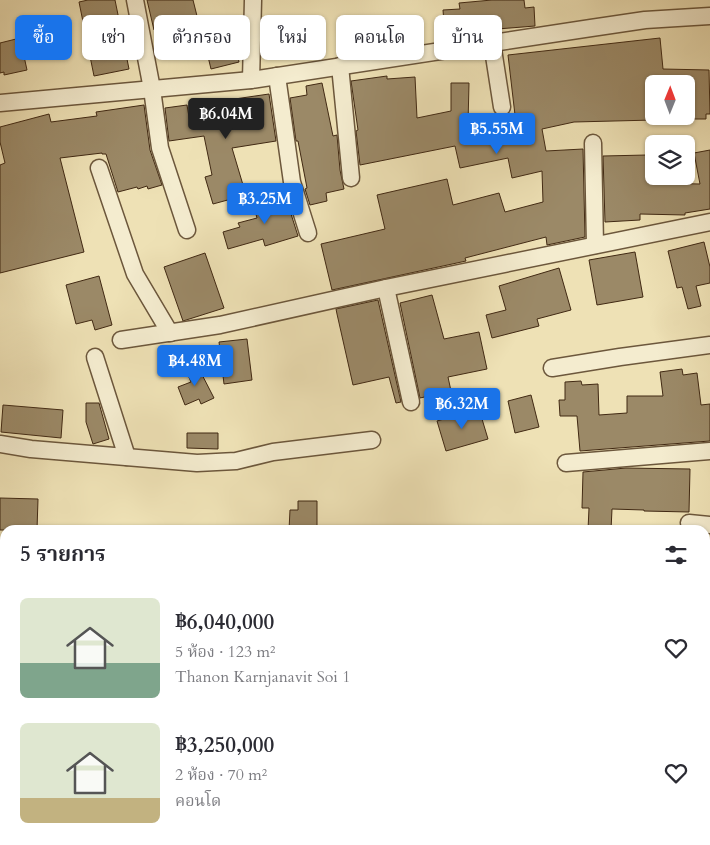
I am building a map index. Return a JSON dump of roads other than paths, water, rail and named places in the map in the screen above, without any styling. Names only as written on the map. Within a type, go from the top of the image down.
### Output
[{"type":"street","points":[[135,0],[152,88],[160,148],[187,230]]},
{"type":"street","points":[[250,80],[253,0]]},
{"type":"street","points":[[502,41],[645,20],[710,16]]},
{"type":"street","points":[[0,102],[250,80],[434,52]]},
{"type":"street","points":[[495,60],[502,107]]},
{"type":"street","points":[[340,66],[351,178]]},
{"type":"street","points":[[277,76],[292,182],[308,232]]},
{"type":"street","points":[[593,143],[595,245]]},
{"type":"street","points":[[99,168],[135,274],[170,333]]},
{"type":"street","points":[[122,340],[220,325],[386,288],[710,222]]},
{"type":"street","points":[[386,288],[412,402]]},
{"type":"street","points":[[552,368],[710,345]]},
{"type":"street","points":[[95,357],[127,457]]},
{"type":"street","points":[[0,444],[31,450],[197,464],[236,461],[273,452],[372,440]]},
{"type":"street","points":[[566,463],[710,452]]},
{"type":"street","points":[[689,523],[710,525]]}]
